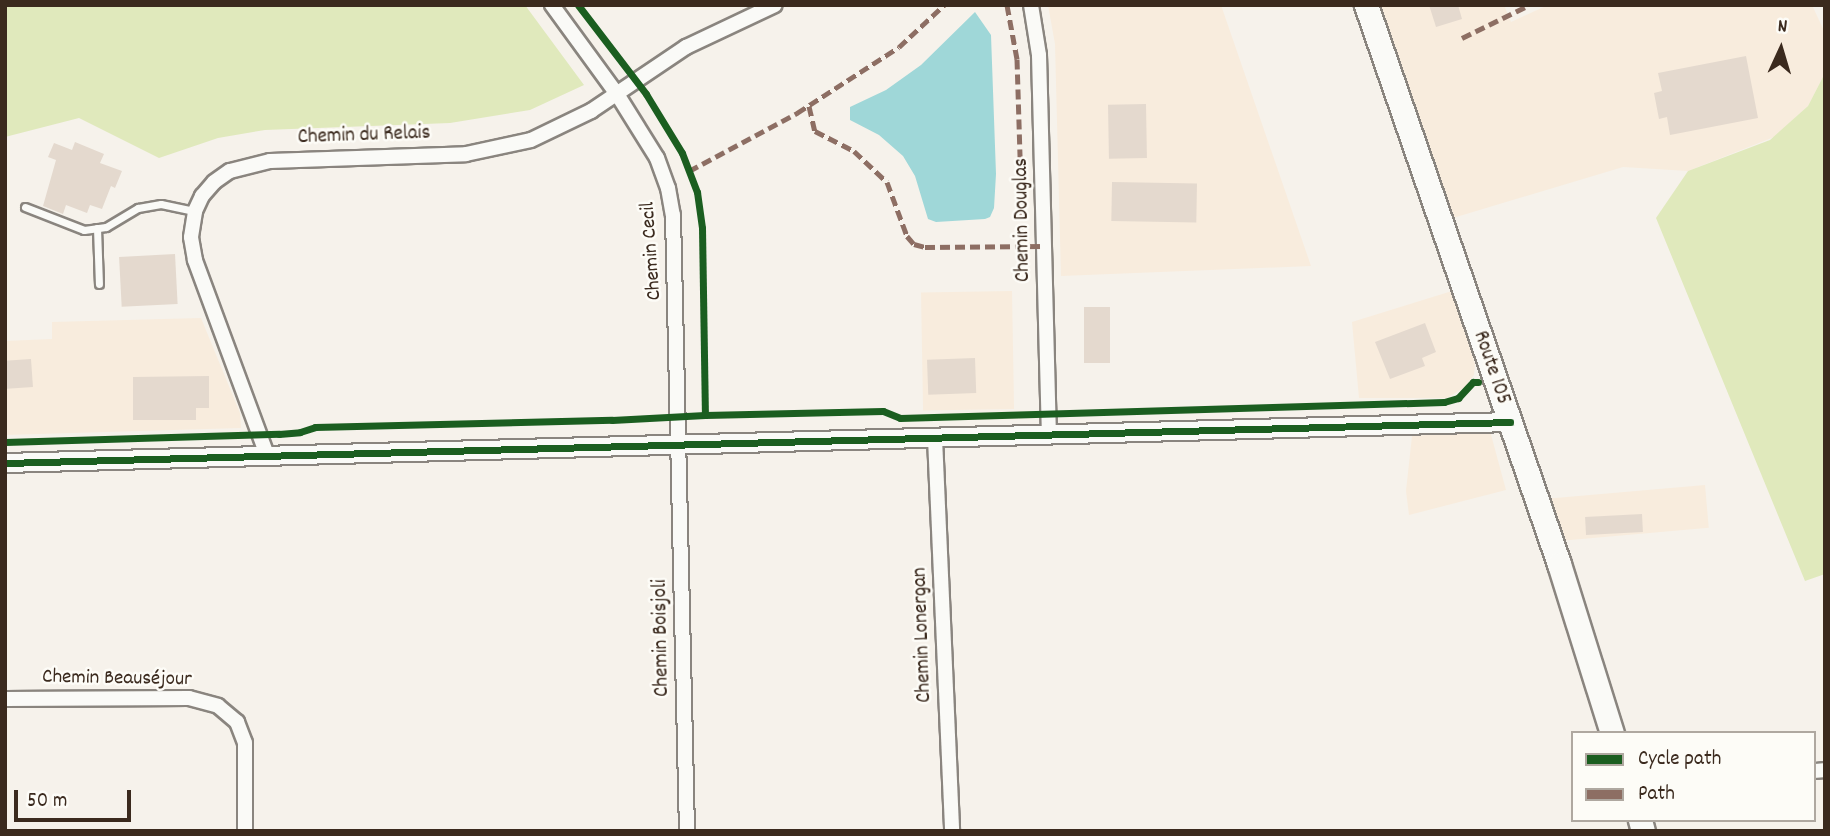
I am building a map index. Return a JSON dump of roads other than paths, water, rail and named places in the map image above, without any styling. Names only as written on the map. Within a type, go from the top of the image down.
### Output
[{"type":"main road","name":"Route 105","points":[[1366,5],[1510,422],[1611,731]]},
{"type":"street","name":"Chemin Cecil","points":[[552,5],[617,94],[657,158],[668,188],[673,215],[680,445]]},
{"type":"street","name":"Chemin du Relais","points":[[267,456],[195,260],[191,237],[195,211],[202,195],[214,182],[230,171],[250,164],[293,159],[466,154],[498,148],[564,126],[686,47],[775,5]]},
{"type":"street","name":"Chemin Douglas","points":[[1031,5],[1039,55],[1049,435]]},
{"type":"street","points":[[5,463],[1510,422]]},
{"type":"street","name":"Chemin Lonergan","points":[[935,438],[952,831]]},
{"type":"street","name":"Chemin Boisjoli","points":[[680,445],[687,831]]},
{"type":"street","name":"Chemin Beauséjour","points":[[5,699],[189,698],[218,706],[237,722],[245,743],[246,831]]},
{"type":"lane","points":[[25,207],[85,230],[97,228],[138,208],[161,204],[195,211]]},
{"type":"lane","points":[[97,228],[99,284]]},
{"type":"water","points":[[975,12],[991,35],[996,174],[994,208],[990,217],[985,219],[936,222],[928,219],[915,176],[903,156],[879,135],[850,120],[850,107],[886,90],[921,65]]}]
